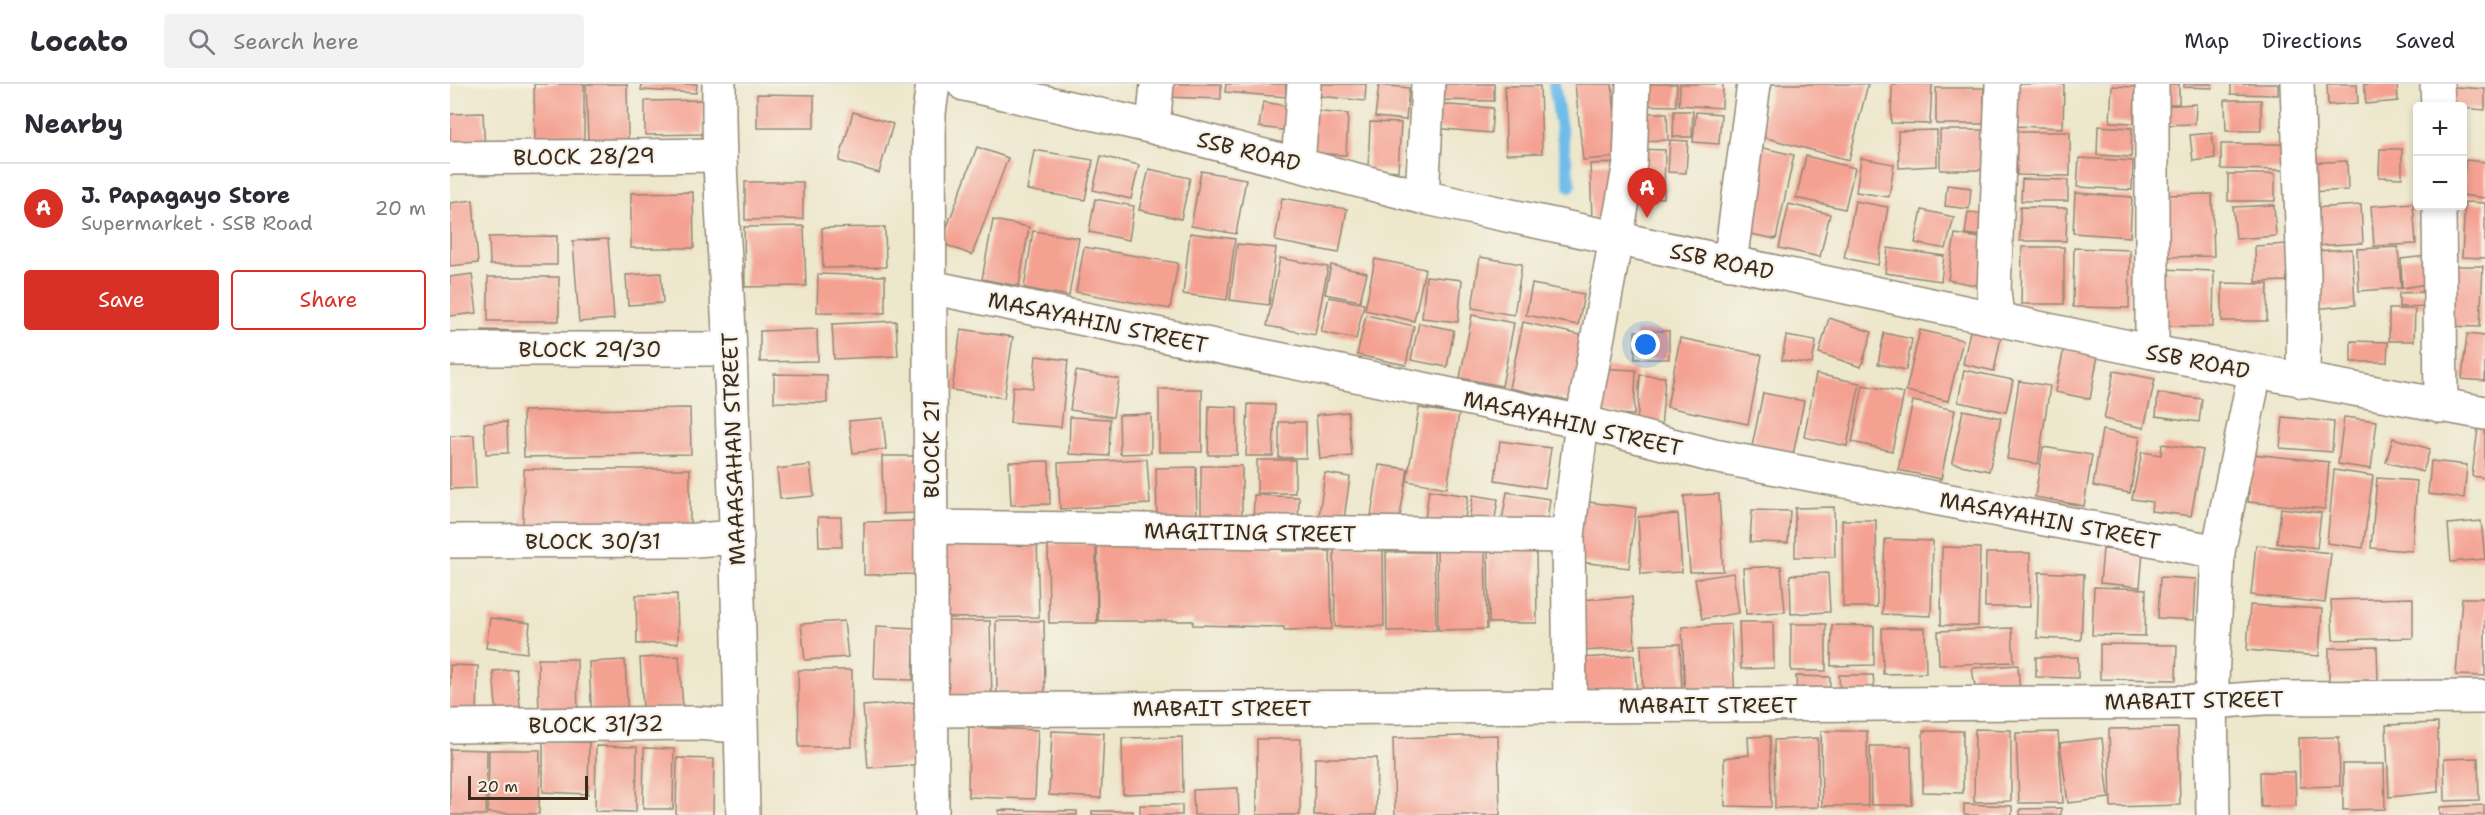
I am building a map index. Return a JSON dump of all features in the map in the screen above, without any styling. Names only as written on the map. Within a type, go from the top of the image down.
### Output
[{"type":"street","name":"MAAASAHAN STREET","points":[[719,84],[718,155],[730,349],[743,815]]},
{"type":"street","name":"BLOCK 21","points":[[932,815],[929,113],[933,84]]},
{"type":"street","name":"SSB ROAD","points":[[964,84],[1022,90],[1614,249],[1730,263],[1997,317],[2152,352],[2440,406],[2485,412]]},
{"type":"street","points":[[1153,127],[1157,84]]},
{"type":"street","points":[[1298,164],[1304,84]]},
{"type":"street","points":[[1422,197],[1428,84]]},
{"type":"street","points":[[1570,706],[1568,536],[1582,422],[1630,163],[1633,84]]},
{"type":"street","points":[[1730,263],[1754,84]]},
{"type":"street","points":[[1997,317],[1994,291],[2002,84]]},
{"type":"street","points":[[2152,84],[2152,352]]},
{"type":"street","points":[[2297,84],[2304,277],[2303,381]]},
{"type":"street","points":[[2438,84],[2438,102]]},
{"type":"street","name":"BLOCK 28/29","points":[[450,158],[718,155]]},
{"type":"street","points":[[2439,210],[2440,406]]},
{"type":"street","name":"MASAYAHIN STREET","points":[[930,287],[1582,422],[1714,456],[2218,552]]},
{"type":"street","name":"BLOCK 29/30","points":[[450,349],[730,349]]},
{"type":"street","points":[[2213,815],[2211,702],[2218,552],[2255,372]]},
{"type":"street","name":"MAGITING STREET","points":[[931,527],[1568,536]]},
{"type":"street","name":"BLOCK 30/31","points":[[450,542],[695,540],[737,537]]},
{"type":"street","name":"MABAIT STREET","points":[[932,710],[2211,702],[2264,698],[2485,697]]},
{"type":"street","name":"BLOCK 31/32","points":[[450,726],[695,723],[741,726]]},
{"type":"building","points":[[534,84],[584,84],[584,144],[535,144]]},
{"type":"building","points":[[586,84],[627,84],[628,140],[588,141]]},
{"type":"building","points":[[642,84],[697,84],[696,93],[641,90]]},
{"type":"building","points":[[1165,84],[1221,84],[1221,99],[1165,97]]},
{"type":"building","points":[[1226,84],[1286,84],[1286,97],[1225,92]]},
{"type":"building","points":[[1312,84],[1366,84],[1365,101],[1311,95]]},
{"type":"building","points":[[1436,84],[1494,84],[1494,101],[1435,100]]},
{"type":"building","points":[[1575,84],[1612,84],[1619,157],[1583,160]]},
{"type":"building","points":[[1630,84],[1677,84],[1676,106],[1629,105]]},
{"type":"building","points":[[1680,84],[1723,84],[1722,108],[1679,105]]},
{"type":"building","points":[[1772,84],[1868,84],[1849,160],[1759,136]]},
{"type":"building","points":[[1892,84],[1932,84],[1930,124],[1891,123]]},
{"type":"building","points":[[2016,84],[2064,84],[2063,128],[2014,126]]},
{"type":"building","points":[[2157,84],[2179,84],[2179,104],[2157,104]]},
{"type":"building","points":[[2184,84],[2212,84],[2212,88],[2184,87]]},
{"type":"building","points":[[2231,84],[2278,84],[2278,95],[2231,94]]},
{"type":"building","points":[[2327,84],[2357,84],[2358,103],[2328,105]]},
{"type":"building","points":[[2364,84],[2397,84],[2398,101],[2366,104]]},
{"type":"building","points":[[1379,85],[1409,88],[1406,120],[1375,117]]},
{"type":"building","points":[[1505,86],[1540,86],[1542,153],[1506,154]]},
{"type":"building","points":[[2112,86],[2135,87],[2134,123],[2110,122]]},
{"type":"building","points":[[2441,86],[2485,89],[2485,110],[2467,108],[2467,102],[2440,102]]},
{"type":"building","points":[[1936,88],[1984,88],[1984,124],[1936,124]]},
{"type":"building","points":[[757,94],[814,95],[814,128],[757,128]]},
{"type":"building","points":[[703,100],[703,134],[645,135],[645,101]]},
{"type":"building","points":[[2225,100],[2261,100],[2261,131],[2226,131]]},
{"type":"building","points":[[1263,102],[1293,107],[1290,131],[1259,127]]},
{"type":"building","points":[[1434,104],[1493,108],[1491,133],[1432,128]]},
{"type":"building","points":[[2196,104],[2195,124],[2161,125],[2161,106]]},
{"type":"building","points":[[1308,111],[1348,114],[1346,155],[1305,153]]},
{"type":"building","points":[[1674,111],[1693,111],[1692,137],[1673,137]]},
{"type":"building","points":[[853,112],[893,124],[879,173],[839,161]]},
{"type":"building","points":[[1696,112],[1721,114],[1719,144],[1693,142]]},
{"type":"building","points":[[483,113],[485,151],[450,152],[450,114]]},
{"type":"building","points":[[1634,113],[1667,113],[1668,140],[1635,141]]},
{"type":"building","points":[[1370,122],[1401,123],[1398,171],[1368,169]]},
{"type":"building","points":[[2098,126],[2132,128],[2131,157],[2097,155]]},
{"type":"building","points":[[1937,130],[1937,166],[1899,168],[1898,131]]},
{"type":"building","points":[[1940,130],[1985,130],[1985,170],[1940,170]]},
{"type":"building","points":[[2016,132],[2070,132],[2070,176],[2017,175]]},
{"type":"building","points":[[2212,133],[2215,158],[2193,161],[2190,135]]},
{"type":"building","points":[[1670,140],[1688,141],[1686,173],[1668,172]]},
{"type":"building","points":[[2221,144],[2287,144],[2287,170],[2221,169]]},
{"type":"building","points":[[977,147],[1008,158],[972,255],[941,243]]},
{"type":"building","points":[[1759,147],[1794,155],[1776,239],[1740,232]]},
{"type":"building","points":[[1637,149],[1665,150],[1664,198],[1635,197]]},
{"type":"building","points":[[2380,149],[2402,149],[2402,178],[2379,177]]},
{"type":"building","points":[[1034,150],[1093,160],[1085,200],[1027,190]]},
{"type":"building","points":[[1101,156],[1139,165],[1131,199],[1093,190]]},
{"type":"building","points":[[1806,156],[1855,168],[1845,209],[1796,198]]},
{"type":"building","points":[[1861,158],[1894,164],[1889,197],[1856,192]]},
{"type":"building","points":[[2079,158],[2133,161],[2132,190],[2077,187]]},
{"type":"building","points":[[2467,160],[2485,162],[2485,198],[2467,196]]},
{"type":"building","points":[[2347,161],[2348,190],[2308,192],[2307,163]]},
{"type":"building","points":[[1616,163],[1617,219],[1592,220],[1590,164]]},
{"type":"building","points":[[1149,169],[1190,178],[1181,219],[1139,210]]},
{"type":"building","points":[[1201,171],[1246,179],[1236,234],[1191,226]]},
{"type":"building","points":[[2228,174],[2275,174],[2275,201],[2228,201]]},
{"type":"building","points":[[2022,179],[2068,180],[2068,201],[2021,201]]},
{"type":"building","points":[[745,182],[803,182],[803,219],[745,220]]},
{"type":"building","points":[[1947,185],[1971,188],[1969,209],[1945,206]]},
{"type":"building","points":[[693,192],[694,248],[631,248],[631,193]]},
{"type":"building","points":[[2075,193],[2132,197],[2130,237],[2073,233]]},
{"type":"building","points":[[2212,194],[2214,256],[2163,257],[2161,195]]},
{"type":"building","points":[[1282,198],[1347,209],[1339,253],[1275,241]]},
{"type":"building","points":[[1095,199],[1134,206],[1129,240],[1089,232]]},
{"type":"building","points":[[473,200],[478,263],[450,266],[450,203]]},
{"type":"building","points":[[1855,201],[1888,207],[1878,265],[1844,258]]},
{"type":"building","points":[[2467,202],[2485,203],[2485,258],[2462,257]]},
{"type":"building","points":[[2413,203],[2416,244],[2374,246],[2371,206]]},
{"type":"building","points":[[1789,204],[1830,214],[1820,257],[1779,248]]},
{"type":"building","points":[[2274,205],[2276,236],[2236,239],[2233,207]]},
{"type":"building","points":[[2361,205],[2363,243],[2315,246],[2313,208]]},
{"type":"building","points":[[2020,207],[2067,208],[2066,241],[2020,241]]},
{"type":"building","points":[[1922,210],[1954,217],[1946,249],[1915,243]]},
{"type":"building","points":[[1968,212],[1993,215],[1990,237],[1965,234]]},
{"type":"building","points":[[993,220],[1029,227],[1019,286],[982,279]]},
{"type":"building","points":[[804,226],[806,286],[745,287],[744,227]]},
{"type":"building","points":[[885,227],[886,267],[823,268],[822,228]]},
{"type":"building","points":[[1033,231],[1079,238],[1069,296],[1024,288]]},
{"type":"building","points":[[1190,233],[1235,239],[1227,300],[1183,294]]},
{"type":"building","points":[[1955,234],[1987,239],[1980,286],[1948,280]]},
{"type":"building","points":[[557,236],[557,265],[490,265],[489,237]]},
{"type":"building","points":[[608,239],[614,319],[579,322],[573,241]]},
{"type":"building","points":[[1237,244],[1276,248],[1269,305],[1230,300]]},
{"type":"building","points":[[2288,244],[2289,281],[2256,282],[2255,246]]},
{"type":"building","points":[[1084,247],[1178,263],[1170,309],[1076,292]]},
{"type":"building","points":[[2022,247],[2064,247],[2064,304],[2021,304]]},
{"type":"building","points":[[2398,247],[2401,288],[2359,291],[2357,249]]},
{"type":"building","points":[[1888,248],[1944,256],[1941,281],[1885,273]]},
{"type":"building","points":[[2074,248],[2130,250],[2129,308],[2073,307]]},
{"type":"building","points":[[2352,249],[2355,305],[2313,309],[2312,251]]},
{"type":"building","points":[[2426,256],[2426,284],[2402,288],[2401,259]]},
{"type":"building","points":[[1480,257],[1522,264],[1514,315],[1472,308]]},
{"type":"building","points":[[1280,258],[1328,267],[1315,335],[1267,326]]},
{"type":"building","points":[[1375,259],[1425,269],[1414,321],[1365,310]]},
{"type":"building","points":[[1331,265],[1367,273],[1360,301],[1325,294]]},
{"type":"building","points":[[2448,266],[2483,266],[2480,327],[2445,326]]},
{"type":"building","points":[[2160,269],[2214,271],[2213,327],[2159,326]]},
{"type":"building","points":[[661,273],[663,303],[628,305],[626,275]]},
{"type":"building","points":[[472,274],[477,313],[450,316],[450,277]]},
{"type":"building","points":[[818,274],[885,276],[885,313],[817,312]]},
{"type":"building","points":[[1426,276],[1462,280],[1458,322],[1422,318]]},
{"type":"building","points":[[488,277],[559,277],[559,321],[488,321]]},
{"type":"building","points":[[2222,283],[2268,284],[2267,321],[2222,321]]},
{"type":"building","points":[[1532,284],[1584,294],[1578,325],[1526,315]]},
{"type":"building","points":[[2429,292],[2430,306],[2399,307],[2399,293]]},
{"type":"building","points":[[1329,297],[1364,304],[1356,339],[1321,332]]},
{"type":"building","points":[[2389,309],[2415,309],[2414,341],[2389,341]]},
{"type":"building","points":[[1366,315],[1414,326],[1406,365],[1357,355]]},
{"type":"building","points":[[1472,315],[1514,323],[1502,386],[1460,378]]},
{"type":"building","points":[[1829,318],[1872,332],[1861,367],[1819,353]]},
{"type":"building","points":[[896,321],[898,356],[834,359],[832,324]]},
{"type":"building","points":[[1523,322],[1585,336],[1572,401],[1509,388]]},
{"type":"building","points":[[1419,323],[1454,330],[1447,367],[1411,360]]},
{"type":"building","points":[[817,329],[818,361],[760,362],[760,331]]},
{"type":"building","points":[[961,329],[1013,337],[1004,398],[952,390]]},
{"type":"building","points":[[482,330],[525,331],[525,341],[483,341]]},
{"type":"building","points":[[1920,330],[1963,340],[1948,401],[1906,391]]},
{"type":"building","points":[[1635,331],[1669,331],[1669,359],[1635,359]]},
{"type":"building","points":[[1970,331],[2001,337],[1994,371],[1963,364]]},
{"type":"building","points":[[1884,333],[1912,339],[1906,370],[1878,364]]},
{"type":"building","points":[[2467,334],[2485,336],[2485,381],[2462,379]]},
{"type":"building","points":[[1786,336],[1816,341],[1812,364],[1782,360]]},
{"type":"building","points":[[1680,338],[1762,355],[1748,424],[1667,407]]},
{"type":"building","points":[[2351,341],[2388,342],[2387,362],[2351,362]]},
{"type":"building","points":[[2064,348],[2098,355],[2090,399],[2055,392]]},
{"type":"building","points":[[1036,356],[1068,360],[1061,427],[1010,423],[1013,386],[1033,388]]},
{"type":"building","points":[[1594,368],[1636,370],[1634,415],[1591,413]]},
{"type":"building","points":[[1964,370],[2013,380],[2006,412],[1958,402]]},
{"type":"building","points":[[1076,371],[1119,379],[1113,417],[1070,410]]},
{"type":"building","points":[[2114,371],[2155,379],[2144,428],[2104,419]]},
{"type":"building","points":[[774,374],[827,375],[827,403],[774,402]]},
{"type":"building","points":[[1816,374],[1860,383],[1847,446],[1804,437]]},
{"type":"building","points":[[1640,375],[1665,377],[1661,430],[1637,428]]},
{"type":"building","points":[[2019,381],[2050,386],[2038,464],[2007,459]]},
{"type":"building","points":[[1863,385],[1904,393],[1892,451],[1852,442]]},
{"type":"building","points":[[1159,389],[1202,389],[1202,452],[1159,452]]},
{"type":"building","points":[[1763,393],[1804,401],[1791,465],[1750,456]]},
{"type":"building","points":[[2158,393],[2202,399],[2199,422],[2156,416]]},
{"type":"building","points":[[1913,401],[1955,410],[1941,479],[1898,470]]},
{"type":"building","points":[[1248,404],[1275,405],[1273,456],[1246,456]]},
{"type":"building","points":[[1209,406],[1237,407],[1237,455],[1208,455]]},
{"type":"building","points":[[690,408],[691,454],[524,457],[523,411]]},
{"type":"building","points":[[1419,408],[1459,414],[1447,488],[1407,481]]},
{"type":"building","points":[[1963,410],[2001,418],[1989,471],[1952,463]]},
{"type":"building","points":[[1348,412],[1352,456],[1320,459],[1316,415]]},
{"type":"building","points":[[1151,414],[1151,453],[1120,454],[1119,415]]},
{"type":"building","points":[[1070,417],[1110,419],[1109,456],[1069,454]]},
{"type":"building","points":[[2283,417],[2334,422],[2332,452],[2280,448]]},
{"type":"building","points":[[2344,417],[2377,421],[2371,469],[2338,464]]},
{"type":"building","points":[[883,418],[886,449],[853,453],[849,421]]},
{"type":"building","points":[[2479,420],[2485,421],[2485,478],[2472,476]]},
{"type":"building","points":[[507,422],[508,453],[486,454],[484,423]]},
{"type":"building","points":[[1279,422],[1306,422],[1306,458],[1279,458]]},
{"type":"building","points":[[2102,430],[2140,437],[2130,493],[2093,486]]},
{"type":"building","points":[[474,435],[476,488],[450,489],[450,436]]},
{"type":"building","points":[[2393,438],[2430,449],[2423,472],[2386,462]]},
{"type":"building","points":[[1500,441],[1551,448],[1545,488],[1495,480]]},
{"type":"building","points":[[2162,444],[2203,450],[2191,516],[2151,511],[2152,502],[2132,499],[2142,452],[2161,455]]},
{"type":"building","points":[[2043,447],[2092,455],[2084,506],[2035,497]]},
{"type":"building","points":[[2252,454],[2329,462],[2325,509],[2248,502]]},
{"type":"building","points":[[882,456],[918,456],[919,513],[883,514]]},
{"type":"building","points":[[1147,459],[1150,504],[1060,509],[1058,463]]},
{"type":"building","points":[[1257,460],[1295,460],[1295,493],[1257,493]]},
{"type":"building","points":[[1049,461],[1050,504],[1011,505],[1009,462]]},
{"type":"building","points":[[2431,461],[2467,465],[2464,498],[2428,494]]},
{"type":"building","points":[[810,465],[814,496],[780,499],[777,469]]},
{"type":"building","points":[[1379,465],[1408,469],[1399,522],[1371,516]]},
{"type":"building","points":[[1201,466],[1242,466],[1242,526],[1201,526]]},
{"type":"building","points":[[1196,467],[1197,525],[1157,525],[1156,468]]},
{"type":"building","points":[[524,469],[690,469],[690,527],[523,526]]},
{"type":"building","points":[[2334,470],[2373,476],[2363,548],[2327,543]]},
{"type":"building","points":[[1325,473],[1350,477],[1344,519],[1319,516]]},
{"type":"building","points":[[2377,478],[2417,481],[2412,551],[2371,548]]},
{"type":"building","points":[[1429,490],[1468,496],[1464,526],[1425,519]]},
{"type":"building","points":[[1507,492],[1550,499],[1546,527],[1502,520]]},
{"type":"building","points":[[1719,494],[1723,571],[1690,572],[1684,496]]},
{"type":"building","points":[[1254,495],[1299,497],[1298,530],[1253,528]]},
{"type":"building","points":[[1473,495],[1498,499],[1494,525],[1469,521]]},
{"type":"building","points":[[1580,501],[1636,508],[1629,568],[1572,561]]},
{"type":"building","points":[[1834,507],[1835,557],[1795,557],[1795,508]]},
{"type":"building","points":[[2281,508],[2321,513],[2317,548],[2277,543]]},
{"type":"building","points":[[1752,510],[1790,511],[1788,543],[1750,542]]},
{"type":"building","points":[[1678,514],[1682,572],[1641,574],[1638,517]]},
{"type":"building","points":[[818,517],[841,517],[842,547],[819,547]]},
{"type":"building","points":[[1842,520],[1876,520],[1877,607],[1843,607]]},
{"type":"building","points":[[922,521],[922,574],[864,575],[864,522]]},
{"type":"building","points":[[2481,521],[2485,559],[2451,562],[2448,524]]},
{"type":"building","points":[[1037,538],[1039,617],[942,618],[941,539]]},
{"type":"building","points":[[1885,539],[1933,541],[1931,616],[1882,614]]},
{"type":"building","points":[[1097,542],[1283,547],[1283,551],[1330,551],[1332,629],[1284,630],[1284,627],[1193,625],[1193,621],[1098,621]]},
{"type":"building","points":[[1048,544],[1096,544],[1097,623],[1049,623]]},
{"type":"building","points":[[1488,544],[1536,544],[1537,623],[1489,623]]},
{"type":"building","points":[[2256,545],[2331,553],[2325,603],[2251,595]]},
{"type":"building","points":[[1334,547],[1383,547],[1384,626],[1335,627]]},
{"type":"building","points":[[1942,547],[1980,548],[1978,626],[1941,625]]},
{"type":"building","points":[[2103,549],[2143,552],[2140,587],[2100,583]]},
{"type":"building","points":[[1437,550],[1485,550],[1487,629],[1438,630]]},
{"type":"building","points":[[1386,552],[1434,552],[1436,630],[1387,631]]},
{"type":"building","points":[[1986,553],[2030,553],[2030,607],[1985,607]]},
{"type":"building","points":[[1781,566],[1785,612],[1746,614],[1743,568]]},
{"type":"building","points":[[2039,572],[2084,574],[2081,640],[2037,638]]},
{"type":"building","points":[[1733,573],[1739,613],[1702,619],[1695,579]]},
{"type":"building","points":[[1828,573],[1830,612],[1791,614],[1790,575]]},
{"type":"building","points":[[2160,577],[2196,579],[2194,620],[2158,618]]},
{"type":"building","points":[[2094,587],[2146,589],[2145,636],[2092,635]]},
{"type":"building","points":[[677,594],[678,643],[637,644],[636,595]]},
{"type":"building","points":[[1632,597],[1635,648],[1581,651],[1578,600]]},
{"type":"building","points":[[2413,598],[2413,638],[2333,640],[2331,600]]},
{"type":"building","points":[[2462,598],[2485,598],[2485,676],[2456,675]]},
{"type":"building","points":[[2250,605],[2322,609],[2319,656],[2247,650]]},
{"type":"building","points":[[490,618],[530,623],[527,653],[486,648]]},
{"type":"building","points":[[844,621],[848,657],[805,660],[801,624]]},
{"type":"building","points":[[942,621],[990,621],[992,700],[943,700]]},
{"type":"building","points":[[996,621],[1044,621],[1045,700],[997,700]]},
{"type":"building","points":[[1739,622],[1773,622],[1774,668],[1741,669]]},
{"type":"building","points":[[1731,624],[1735,699],[1685,701],[1682,627]]},
{"type":"building","points":[[1791,624],[1826,624],[1826,671],[1791,671]]},
{"type":"building","points":[[1832,625],[1874,626],[1874,665],[1831,666]]},
{"type":"building","points":[[876,626],[915,628],[913,680],[874,679]]},
{"type":"building","points":[[1882,628],[1925,628],[1926,673],[1883,674]]},
{"type":"building","points":[[2012,628],[2014,662],[1939,665],[1938,631]]},
{"type":"building","points":[[1680,644],[1682,691],[1643,692],[1641,645]]},
{"type":"building","points":[[2100,644],[2177,645],[2176,680],[2100,679]]},
{"type":"building","points":[[2377,647],[2378,680],[2329,681],[2329,648]]},
{"type":"building","points":[[1634,655],[1637,693],[1582,697],[1579,658]]},
{"type":"building","points":[[679,656],[683,707],[643,709],[640,658]]},
{"type":"building","points":[[2036,657],[2078,657],[2078,678],[2036,677]]},
{"type":"building","points":[[538,659],[577,659],[578,724],[539,724]]},
{"type":"building","points":[[625,660],[628,720],[592,722],[589,662]]},
{"type":"building","points":[[450,665],[478,666],[477,721],[450,720]]},
{"type":"building","points":[[2018,665],[2020,695],[1976,693],[1972,668]]},
{"type":"building","points":[[516,669],[521,715],[497,717],[493,671]]},
{"type":"building","points":[[798,670],[852,670],[852,747],[799,747]]},
{"type":"building","points":[[1839,675],[1873,675],[1875,694],[1840,694]]},
{"type":"building","points":[[1796,676],[1830,677],[1830,698],[1797,697]]},
{"type":"building","points":[[922,702],[926,764],[868,768],[863,706]]},
{"type":"building","points":[[2438,723],[2438,792],[2389,797],[2386,725]]},
{"type":"building","points":[[969,727],[1038,730],[1035,799],[968,797]]},
{"type":"building","points":[[2178,728],[2180,805],[2111,807],[2109,729]]},
{"type":"building","points":[[1975,729],[2011,730],[2011,801],[1974,802]]},
{"type":"building","points":[[1052,731],[1104,733],[1101,798],[1049,795]]},
{"type":"building","points":[[1821,731],[1867,731],[1868,806],[1822,806]]},
{"type":"building","points":[[1923,731],[1963,731],[1963,793],[1923,792]]},
{"type":"building","points":[[2058,732],[2063,803],[2019,803],[2016,733]]},
{"type":"building","points":[[1498,735],[1500,815],[1395,815],[1393,738]]},
{"type":"building","points":[[1770,736],[1771,807],[1725,806],[1724,758],[1749,755],[1748,737]]},
{"type":"building","points":[[1182,737],[1183,792],[1123,794],[1122,738]]},
{"type":"building","points":[[2339,737],[2340,786],[2300,787],[2299,738]]},
{"type":"building","points":[[1818,738],[1818,807],[1775,808],[1774,740]]},
{"type":"building","points":[[2102,738],[2109,798],[2068,803],[2060,743]]},
{"type":"building","points":[[1257,739],[1301,739],[1300,815],[1257,815]]},
{"type":"building","points":[[543,741],[589,742],[588,794],[543,792]]},
{"type":"building","points":[[596,746],[637,747],[636,812],[595,811]]},
{"type":"building","points":[[1870,746],[1911,746],[1912,805],[1871,805]]},
{"type":"building","points":[[644,748],[674,749],[673,809],[643,809]]},
{"type":"building","points":[[450,749],[487,750],[486,815],[450,815]]},
{"type":"building","points":[[489,750],[540,750],[539,814],[488,813]]},
{"type":"building","points":[[677,758],[714,759],[713,815],[676,815]]},
{"type":"building","points":[[1315,758],[1377,758],[1376,815],[1314,815]]},
{"type":"building","points":[[2478,758],[2479,800],[2445,801],[2444,759]]},
{"type":"building","points":[[2343,764],[2384,764],[2385,809],[2343,810]]},
{"type":"building","points":[[2260,772],[2295,772],[2296,806],[2261,807]]},
{"type":"building","points":[[1238,788],[1239,815],[1194,815],[1193,790]]},
{"type":"building","points":[[1964,804],[2012,806],[2012,815],[1964,815]]},
{"type":"building","points":[[1140,805],[1182,805],[1182,815],[1140,815]]},
{"type":"building","points":[[2484,805],[2484,815],[2440,815],[2440,807]]},
{"type":"building","points":[[2061,808],[2061,815],[2020,815],[2020,809]]},
{"type":"building","points":[[999,810],[1077,811],[1077,815],[999,815]]},
{"type":"building","points":[[1092,811],[1133,811],[1133,815],[1092,815]]},
{"type":"waterway","points":[[1554,84],[1570,186]]},
{"type":"place","name":"J. Papagayo Store","points":[[1647,218]]}]
